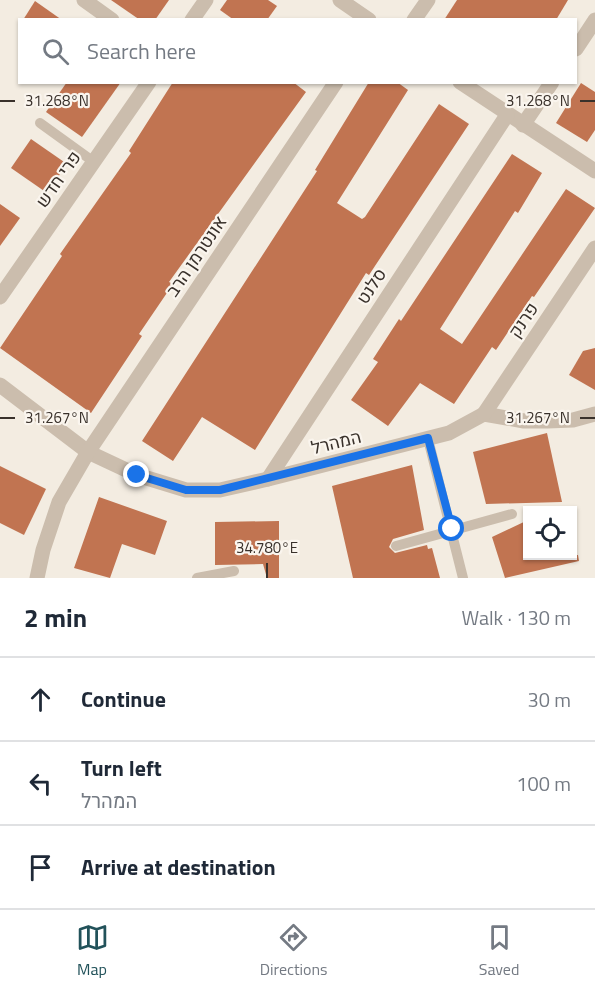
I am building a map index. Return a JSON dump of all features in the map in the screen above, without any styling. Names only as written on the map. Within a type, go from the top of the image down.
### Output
[{"type":"street","points":[[84,0],[109,18]]},
{"type":"street","points":[[193,18],[206,0]]},
{"type":"street","points":[[340,0],[366,18]]},
{"type":"street","points":[[415,18],[428,0]]},
{"type":"street","points":[[577,48],[595,21]]},
{"type":"street","name":"פרי חדש","points":[[0,297],[147,84]]},
{"type":"street","name":"אונטרמן הרב","points":[[37,578],[43,550],[59,502],[88,452],[335,84]]},
{"type":"street","points":[[463,84],[595,171]]},
{"type":"street","points":[[523,125],[551,84]]},
{"type":"street","name":"סלנט","points":[[268,479],[507,115]]},
{"type":"street","name":"פרנק","points":[[484,414],[595,248]]},
{"type":"street","name":"המהרל","points":[[0,385],[88,452],[137,475],[186,490],[220,490],[449,433],[484,414]]},
{"type":"street","points":[[484,414],[524,421],[573,420],[595,414]]},
{"type":"lane","points":[[40,123],[94,162]]},
{"type":"lane","points":[[428,438],[463,578]]},
{"type":"lane","points":[[396,546],[512,514]]},
{"type":"lane","points":[[197,578],[234,571]]},
{"type":"building","points":[[111,0],[169,0],[156,18],[137,18]]},
{"type":"building","points":[[227,0],[268,0],[277,6],[268,18],[231,18],[220,10]]},
{"type":"building","points":[[457,0],[568,0],[557,18],[445,18]]},
{"type":"building","points":[[35,1],[59,18],[24,18]]},
{"type":"building","points":[[581,83],[595,92],[595,130],[587,142],[556,123]]},
{"type":"building","points":[[66,84],[120,84],[82,137],[46,112]]},
{"type":"building","points":[[172,84],[296,84],[306,92],[169,282],[173,284],[139,334],[142,336],[91,413],[0,348],[62,256],[60,254],[131,153],[129,151]]},
{"type":"building","points":[[368,84],[400,84],[408,90],[337,203],[362,219],[439,104],[469,124],[369,275],[366,273],[255,450],[202,417],[173,461],[142,441],[317,171],[315,170]]},
{"type":"building","points":[[31,139],[67,164],[47,193],[11,168]]},
{"type":"building","points":[[512,154],[542,173],[518,213],[515,211],[440,329],[462,344],[566,189],[595,208],[496,350],[492,347],[454,404],[420,383],[388,426],[351,400],[378,362],[373,359],[399,319],[401,321]]},
{"type":"building","points":[[0,204],[20,218],[0,246]]},
{"type":"building","points":[[595,348],[595,390],[569,375],[583,351]]},
{"type":"building","points":[[547,433],[562,502],[486,504],[473,452]]},
{"type":"building","points":[[412,465],[424,530],[393,539],[389,547],[395,553],[427,545],[428,549],[432,548],[440,578],[353,578],[332,486]]},
{"type":"building","points":[[0,466],[46,489],[24,535],[0,523]]},
{"type":"building","points":[[99,497],[167,521],[155,555],[122,544],[110,578],[74,568]]},
{"type":"building","points":[[279,521],[279,578],[267,578],[263,564],[215,565],[215,522]]},
{"type":"building","points":[[523,522],[523,560],[577,560],[578,555],[579,561],[505,578],[492,537]]},
{"type":"route","points":[[137,475],[186,490],[220,490],[428,438],[452,529]]}]
